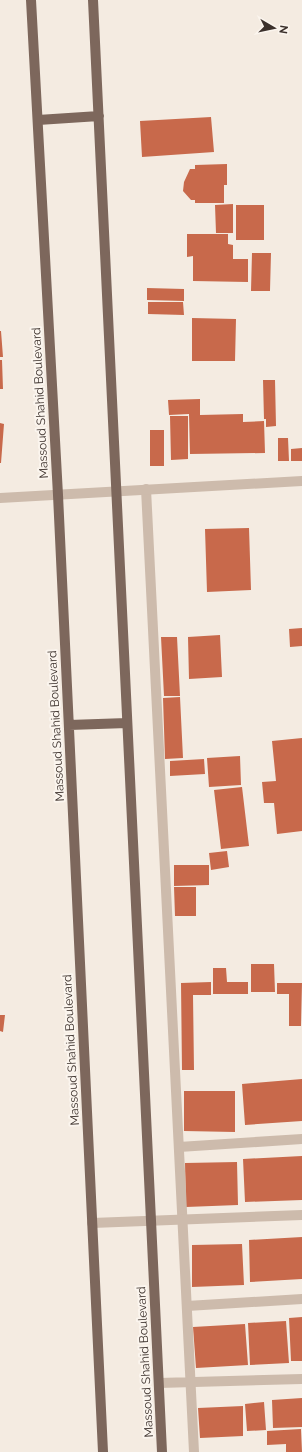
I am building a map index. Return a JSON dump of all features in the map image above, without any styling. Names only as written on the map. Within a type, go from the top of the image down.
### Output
[{"type":"main road","name":"Massoud Shahid Boulevard","points":[[31,0],[58,495],[103,1452]]},
{"type":"main road","name":"Massoud Shahid Boulevard","points":[[93,0],[162,1452]]},
{"type":"main road","points":[[38,120],[99,116]]},
{"type":"main road","points":[[69,725],[127,723]]},
{"type":"street","points":[[0,498],[302,481]]},
{"type":"street","points":[[146,489],[194,1452]]},
{"type":"street","points":[[179,1147],[302,1139]]},
{"type":"street","points":[[92,1223],[302,1215]]},
{"type":"street","points":[[187,1306],[302,1299]]},
{"type":"street","points":[[159,1383],[302,1379]]},
{"type":"building","points":[[211,117],[214,152],[142,157],[140,121]]},
{"type":"building","points":[[227,164],[227,185],[224,185],[224,203],[195,203],[195,200],[191,200],[183,191],[184,182],[190,169],[195,169],[195,165]]},
{"type":"building","points":[[233,204],[233,233],[216,233],[215,205]]},
{"type":"building","points":[[236,205],[264,205],[264,240],[236,240]]},
{"type":"building","points":[[187,234],[228,234],[228,244],[233,245],[233,259],[248,259],[248,282],[193,281],[193,256],[187,257]]},
{"type":"building","points":[[252,253],[271,253],[270,291],[251,291]]},
{"type":"building","points":[[147,288],[184,289],[184,301],[147,300]]},
{"type":"building","points":[[148,302],[183,302],[184,315],[148,314]]},
{"type":"building","points":[[192,318],[236,319],[235,361],[192,361]]},
{"type":"building","points":[[1,331],[3,357],[0,357]]},
{"type":"building","points":[[0,360],[2,360],[3,389],[0,389]]},
{"type":"building","points":[[263,380],[275,380],[276,426],[266,427],[266,419],[264,419]]},
{"type":"building","points":[[200,399],[200,415],[243,414],[243,422],[264,421],[265,453],[190,454],[189,414],[169,415],[168,400]]},
{"type":"building","points":[[170,416],[188,416],[188,459],[171,460]]},
{"type":"building","points":[[0,423],[4,424],[1,463],[0,463]]},
{"type":"building","points":[[150,430],[164,430],[164,466],[150,466]]},
{"type":"building","points":[[278,438],[288,438],[289,461],[278,461]]},
{"type":"building","points":[[302,448],[302,461],[291,461],[291,449]]},
{"type":"building","points":[[249,528],[251,590],[207,592],[205,529]]},
{"type":"building","points":[[302,628],[302,646],[290,647],[289,629]]},
{"type":"building","points":[[220,635],[222,677],[189,679],[188,637]]},
{"type":"building","points":[[161,637],[177,637],[180,696],[164,696]]},
{"type":"building","points":[[180,697],[183,758],[165,759],[163,698]]},
{"type":"building","points":[[302,738],[302,831],[277,834],[274,803],[264,803],[262,782],[276,781],[272,741]]},
{"type":"building","points":[[240,756],[241,785],[209,787],[207,758]]},
{"type":"building","points":[[204,759],[205,774],[170,776],[170,761]]},
{"type":"building","points":[[242,787],[249,846],[221,849],[214,790]]},
{"type":"building","points":[[227,851],[229,867],[211,870],[209,853]]},
{"type":"building","points":[[174,865],[209,865],[209,885],[174,886]]},
{"type":"building","points":[[174,887],[196,887],[196,916],[175,916]]},
{"type":"building","points":[[251,964],[274,964],[275,992],[251,992]]},
{"type":"building","points":[[213,968],[226,968],[227,982],[248,982],[248,994],[213,994]]},
{"type":"building","points":[[211,982],[211,995],[193,995],[194,1070],[182,1070],[181,983]]},
{"type":"building","points":[[277,983],[302,983],[301,1026],[289,1026],[289,994],[277,994]]},
{"type":"building","points":[[0,1015],[5,1015],[3,1032],[0,1031]]},
{"type":"building","points":[[302,1079],[302,1121],[245,1125],[242,1084]]},
{"type":"building","points":[[184,1091],[235,1091],[235,1132],[184,1131]]},
{"type":"building","points":[[302,1156],[302,1200],[245,1202],[243,1159]]},
{"type":"building","points":[[237,1162],[238,1205],[186,1207],[185,1163]]},
{"type":"building","points":[[302,1237],[302,1279],[250,1282],[249,1240]]},
{"type":"building","points":[[242,1244],[244,1285],[192,1287],[192,1245]]},
{"type":"building","points":[[302,1317],[302,1361],[291,1361],[289,1318]]},
{"type":"building","points":[[286,1321],[289,1363],[250,1365],[248,1323]]},
{"type":"building","points":[[245,1324],[248,1365],[196,1368],[193,1327]]},
{"type":"building","points":[[302,1398],[302,1427],[273,1428],[272,1400]]},
{"type":"building","points":[[264,1402],[266,1430],[247,1431],[245,1404]]},
{"type":"building","points":[[243,1406],[243,1436],[200,1438],[198,1408]]},
{"type":"building","points":[[301,1429],[302,1452],[286,1452],[286,1444],[267,1445],[267,1431]]}]
